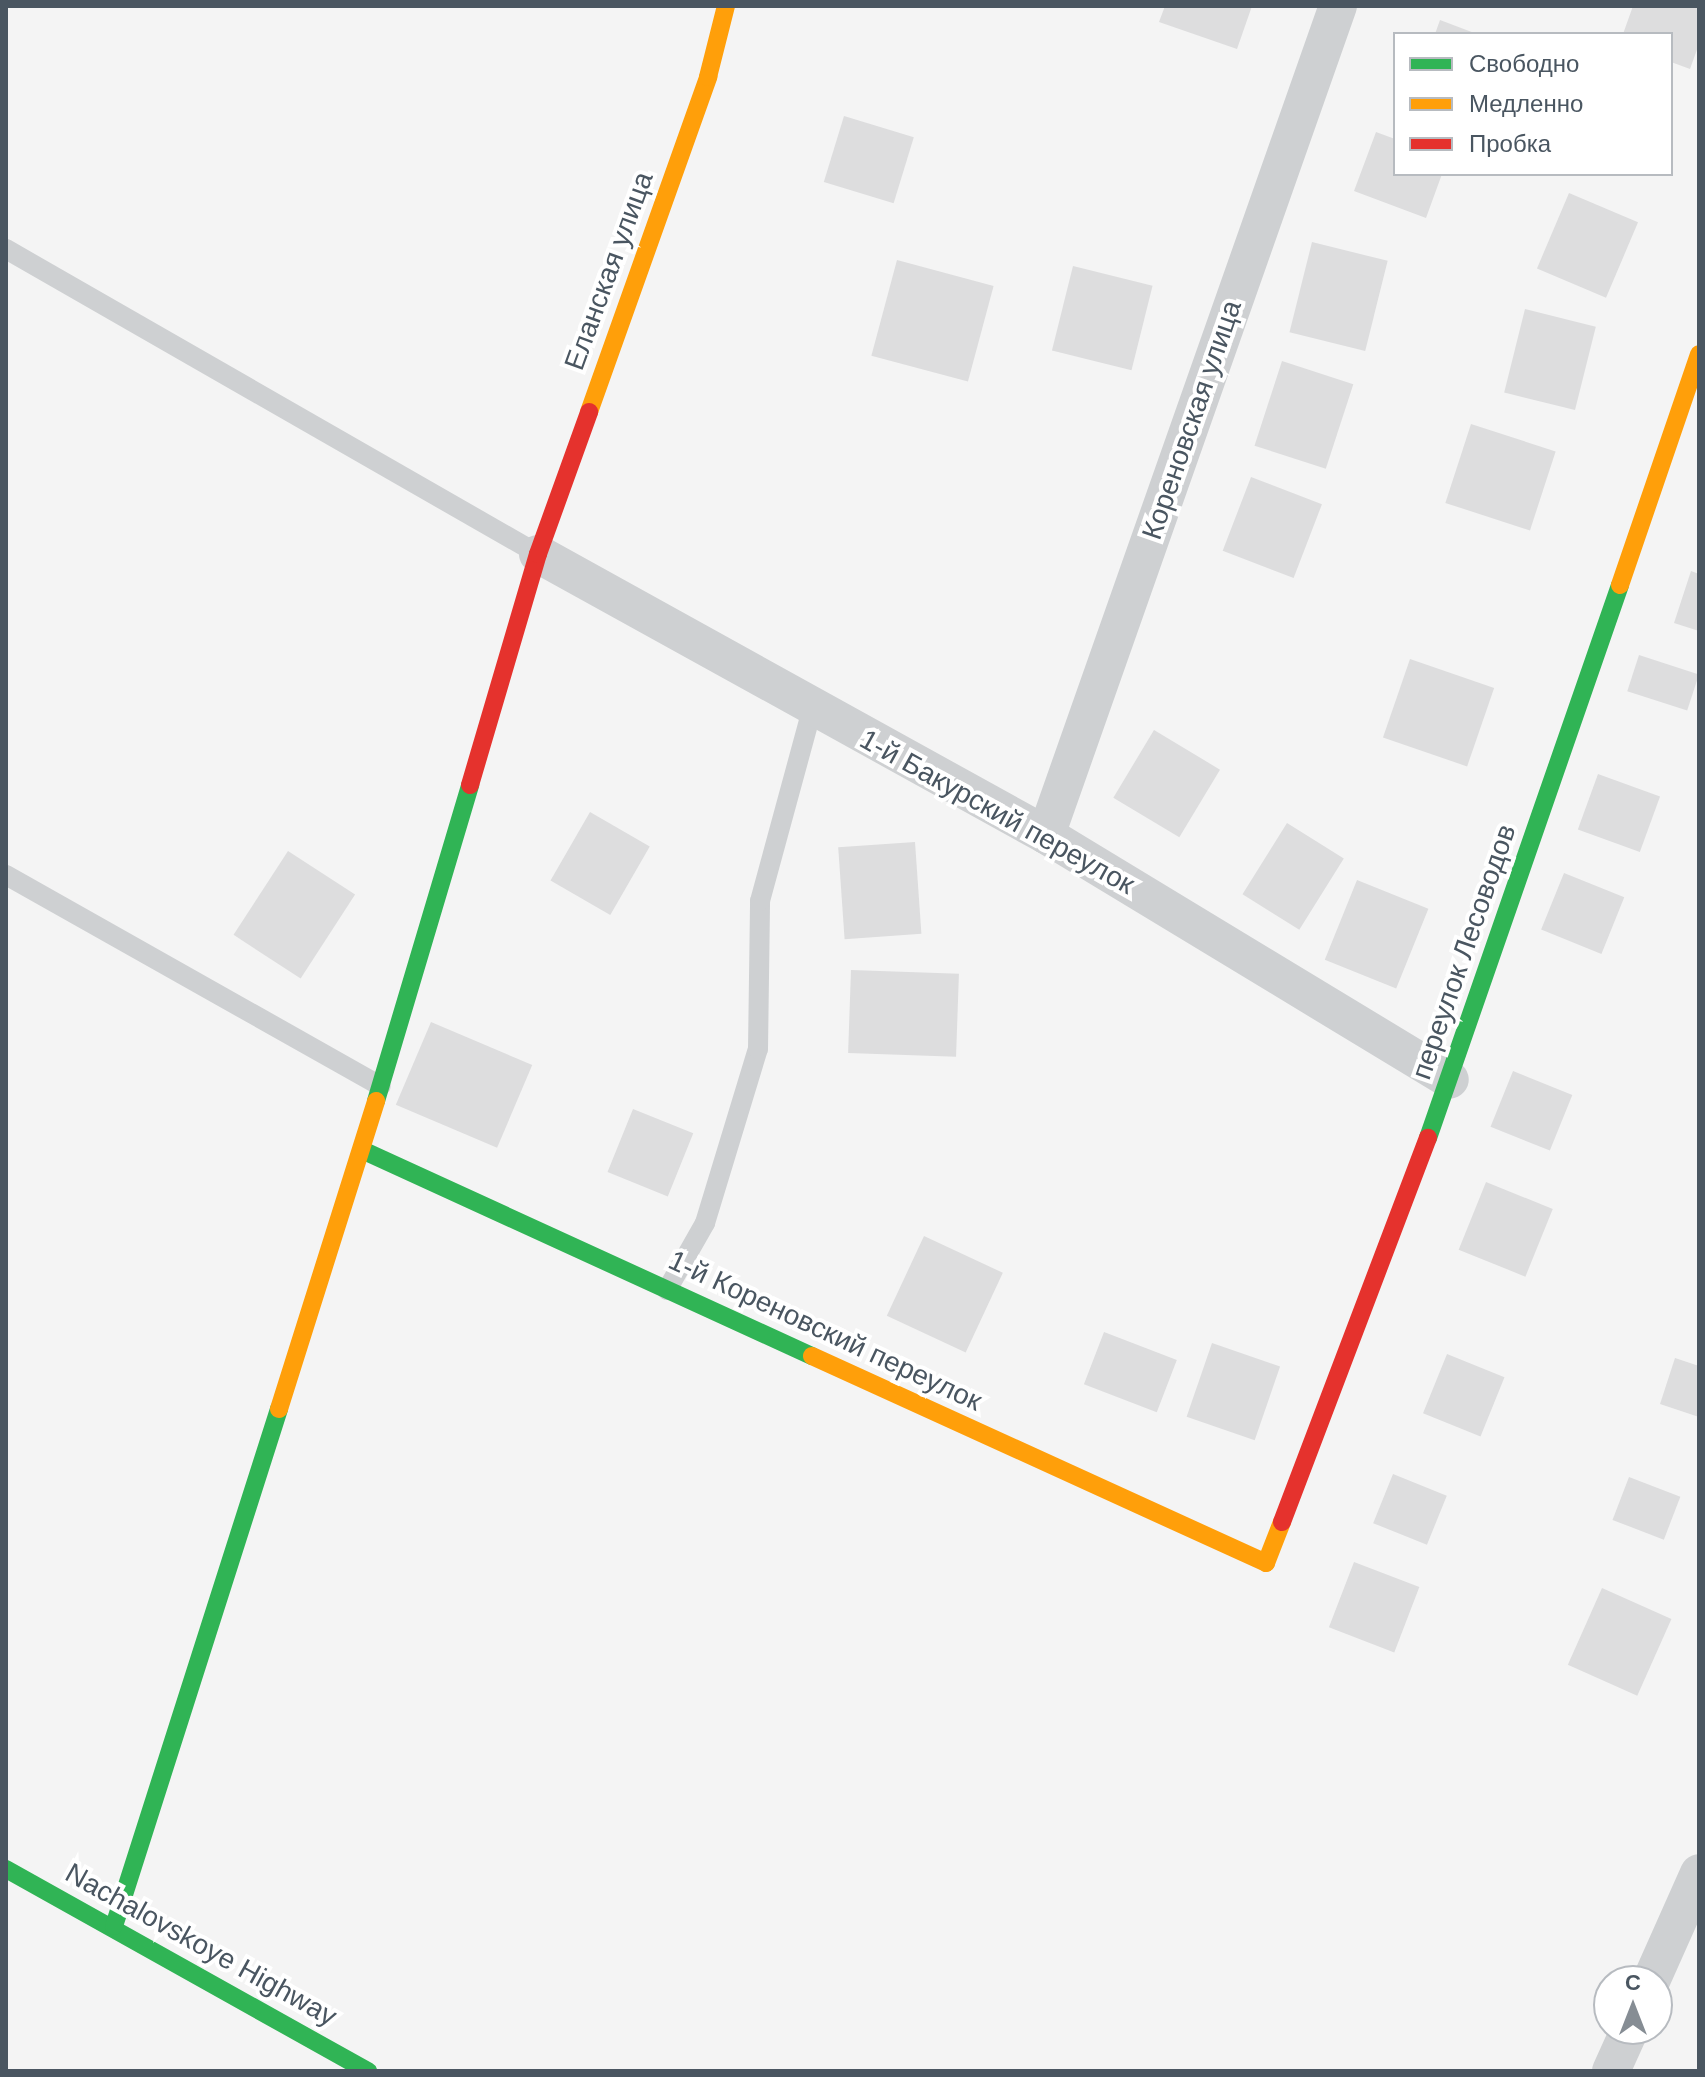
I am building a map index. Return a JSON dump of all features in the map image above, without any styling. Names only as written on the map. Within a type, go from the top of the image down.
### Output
[{"type":"street","name":"Еланская улица","points":[[114,1926],[362,1150],[538,554],[708,77],[726,6]]},
{"type":"street","name":"Кореновская улица","points":[[1046,835],[1338,6]]},
{"type":"street","name":"переулок Лесоводов","points":[[1266,1563],[1450,1080],[1699,354]]},
{"type":"street","name":"1-й Бакурский переулок","points":[[538,554],[812,710],[1046,835],[1450,1080]]},
{"type":"street","name":"1-й Кореновский переулок","points":[[362,1150],[1266,1563]]},
{"type":"street","name":"Nachalovskoye Highway","points":[[6,1869],[114,1926],[368,2071]]},
{"type":"street","points":[[1658,1965],[1699,1873]]},
{"type":"street","points":[[1611,2071],[1623,2045]]},
{"type":"lane","points":[[6,249],[538,554]]},
{"type":"lane","points":[[667,1290],[705,1223],[758,1049],[760,901],[812,710]]},
{"type":"lane","points":[[6,875],[381,1086]]},
{"type":"building","points":[[1165,6],[1252,6],[1237,49],[1159,22]]},
{"type":"building","points":[[1633,6],[1699,6],[1699,44],[1690,69],[1673,63],[1673,32],[1624,32]]},
{"type":"building","points":[[1440,20],[1472,32],[1436,32]]},
{"type":"building","points":[[844,116],[914,137],[894,203],[824,182]]},
{"type":"building","points":[[1376,132],[1393,138],[1393,176],[1441,176],[1426,218],[1354,191]]},
{"type":"building","points":[[1569,193],[1638,222],[1606,298],[1537,268]]},
{"type":"building","points":[[1312,242],[1388,261],[1365,351],[1290,332]]},
{"type":"building","points":[[897,260],[994,286],[968,382],[871,356]]},
{"type":"building","points":[[1073,266],[1153,286],[1132,370],[1052,350]]},
{"type":"building","points":[[1525,309],[1596,327],[1575,410],[1504,392]]},
{"type":"building","points":[[1282,361],[1353,384],[1326,469],[1254,446]]},
{"type":"building","points":[[1471,424],[1556,452],[1530,530],[1445,503]]},
{"type":"building","points":[[1251,477],[1322,504],[1294,578],[1223,551]]},
{"type":"building","points":[[1691,571],[1699,574],[1699,631],[1674,623]]},
{"type":"building","points":[[1639,655],[1699,674],[1687,711],[1627,691]]},
{"type":"building","points":[[1410,659],[1494,688],[1467,766],[1383,737]]},
{"type":"building","points":[[1154,730],[1220,770],[1179,837],[1113,798]]},
{"type":"building","points":[[1598,774],[1660,797],[1640,852],[1578,829]]},
{"type":"building","points":[[590,812],[650,846],[610,915],[550,880]]},
{"type":"building","points":[[1287,823],[1344,859],[1299,930],[1242,894]]},
{"type":"building","points":[[915,842],[921,934],[845,939],[838,847]]},
{"type":"building","points":[[288,851],[355,895],[301,978],[234,935]]},
{"type":"building","points":[[1564,873],[1624,897],[1601,954],[1541,930]]},
{"type":"building","points":[[1357,880],[1428,909],[1396,989],[1325,960]]},
{"type":"building","points":[[851,970],[959,974],[956,1057],[848,1053]]},
{"type":"building","points":[[431,1022],[532,1065],[497,1148],[396,1105]]},
{"type":"building","points":[[1513,1071],[1572,1095],[1550,1151],[1491,1127]]},
{"type":"building","points":[[633,1109],[693,1133],[668,1196],[608,1172]]},
{"type":"building","points":[[1486,1182],[1553,1209],[1525,1277],[1459,1250]]},
{"type":"building","points":[[924,1236],[1003,1273],[966,1353],[887,1316]]},
{"type":"building","points":[[1104,1332],[1177,1360],[1157,1412],[1084,1384]]},
{"type":"building","points":[[1212,1343],[1280,1366],[1255,1440],[1187,1417]]},
{"type":"building","points":[[1447,1354],[1504,1377],[1481,1437],[1423,1413]]},
{"type":"building","points":[[1675,1358],[1699,1366],[1699,1417],[1660,1404]]},
{"type":"building","points":[[1393,1474],[1447,1496],[1427,1545],[1373,1523]]},
{"type":"building","points":[[1629,1477],[1680,1497],[1664,1540],[1613,1520]]},
{"type":"building","points":[[1354,1562],[1419,1587],[1394,1652],[1329,1627]]},
{"type":"building","points":[[1602,1588],[1671,1619],[1637,1696],[1568,1665]]},
{"type":"traffic: fast","points":[[1428,1138],[1620,585]]},
{"type":"traffic: fast","points":[[376,1101],[470,785]]},
{"type":"traffic: fast","points":[[362,1150],[812,1356]]},
{"type":"traffic: fast","points":[[114,1926],[279,1409]]},
{"type":"traffic: fast","points":[[6,1869],[368,2071]]},
{"type":"traffic: slow","points":[[589,412],[708,77],[726,6]]},
{"type":"traffic: slow","points":[[1620,585],[1699,354]]},
{"type":"traffic: slow","points":[[279,1409],[376,1101]]},
{"type":"traffic: slow","points":[[812,1356],[1266,1563],[1282,1522]]},
{"type":"traffic: jam","points":[[470,785],[538,554],[589,412]]},
{"type":"traffic: jam","points":[[1282,1522],[1428,1138]]}]
